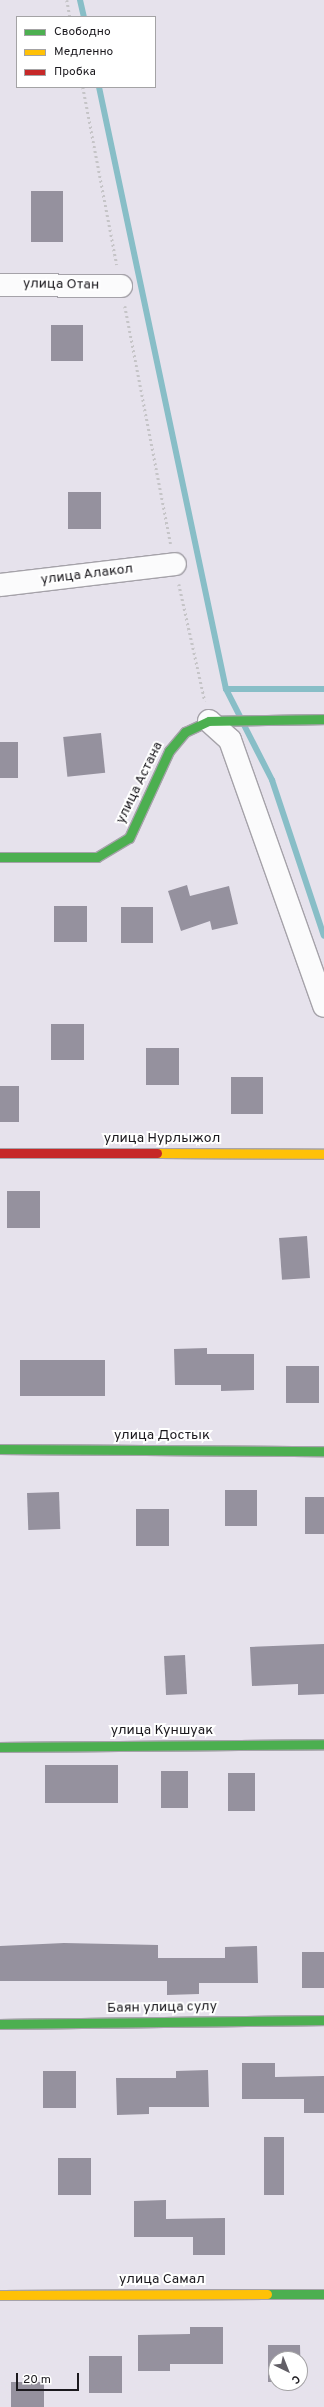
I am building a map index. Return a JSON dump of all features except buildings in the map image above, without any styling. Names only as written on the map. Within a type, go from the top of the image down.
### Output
[{"type":"street","name":"улица Отан","points":[[0,285],[121,286]]},
{"type":"street","name":"улица Алакол","points":[[0,585],[175,564]]},
{"type":"street","points":[[209,720],[324,719]]},
{"type":"street","points":[[209,720],[230,740],[324,1006]]},
{"type":"street","name":"улица Астана","points":[[0,857],[97,857],[129,838],[169,750],[185,732],[209,720]]},
{"type":"street","name":"улица Нурлыжол","points":[[0,1153],[324,1154]]},
{"type":"street","name":"улица Достык","points":[[0,1449],[324,1451]]},
{"type":"street","name":"улица Куншуак","points":[[0,1747],[324,1744]]},
{"type":"street","name":"Баян улица сулу","points":[[0,2024],[324,2020]]},
{"type":"street","name":"улица Самал","points":[[0,2294],[324,2294]]},
{"type":"path","points":[[67,0],[70,16]]},
{"type":"path","points":[[83,88],[175,564],[209,720]]},
{"type":"waterway","points":[[80,0],[84,16]]},
{"type":"waterway","points":[[99,88],[226,689],[240,717]]},
{"type":"waterway","points":[[226,689],[324,689]]},
{"type":"waterway","points":[[244,725],[272,780],[324,936]]},
{"type":"traffic: fast","points":[[0,857],[97,857],[129,838],[169,751],[185,732],[209,721],[324,719]]},
{"type":"traffic: fast","points":[[0,1449],[324,1451]]},
{"type":"traffic: fast","points":[[0,1747],[324,1744]]},
{"type":"traffic: fast","points":[[0,2024],[324,2020]]},
{"type":"traffic: fast","points":[[267,2294],[324,2294]]},
{"type":"traffic: slow","points":[[157,1153],[324,1154]]},
{"type":"traffic: slow","points":[[0,2295],[267,2294]]},
{"type":"traffic: jam","points":[[0,1153],[157,1153]]}]
